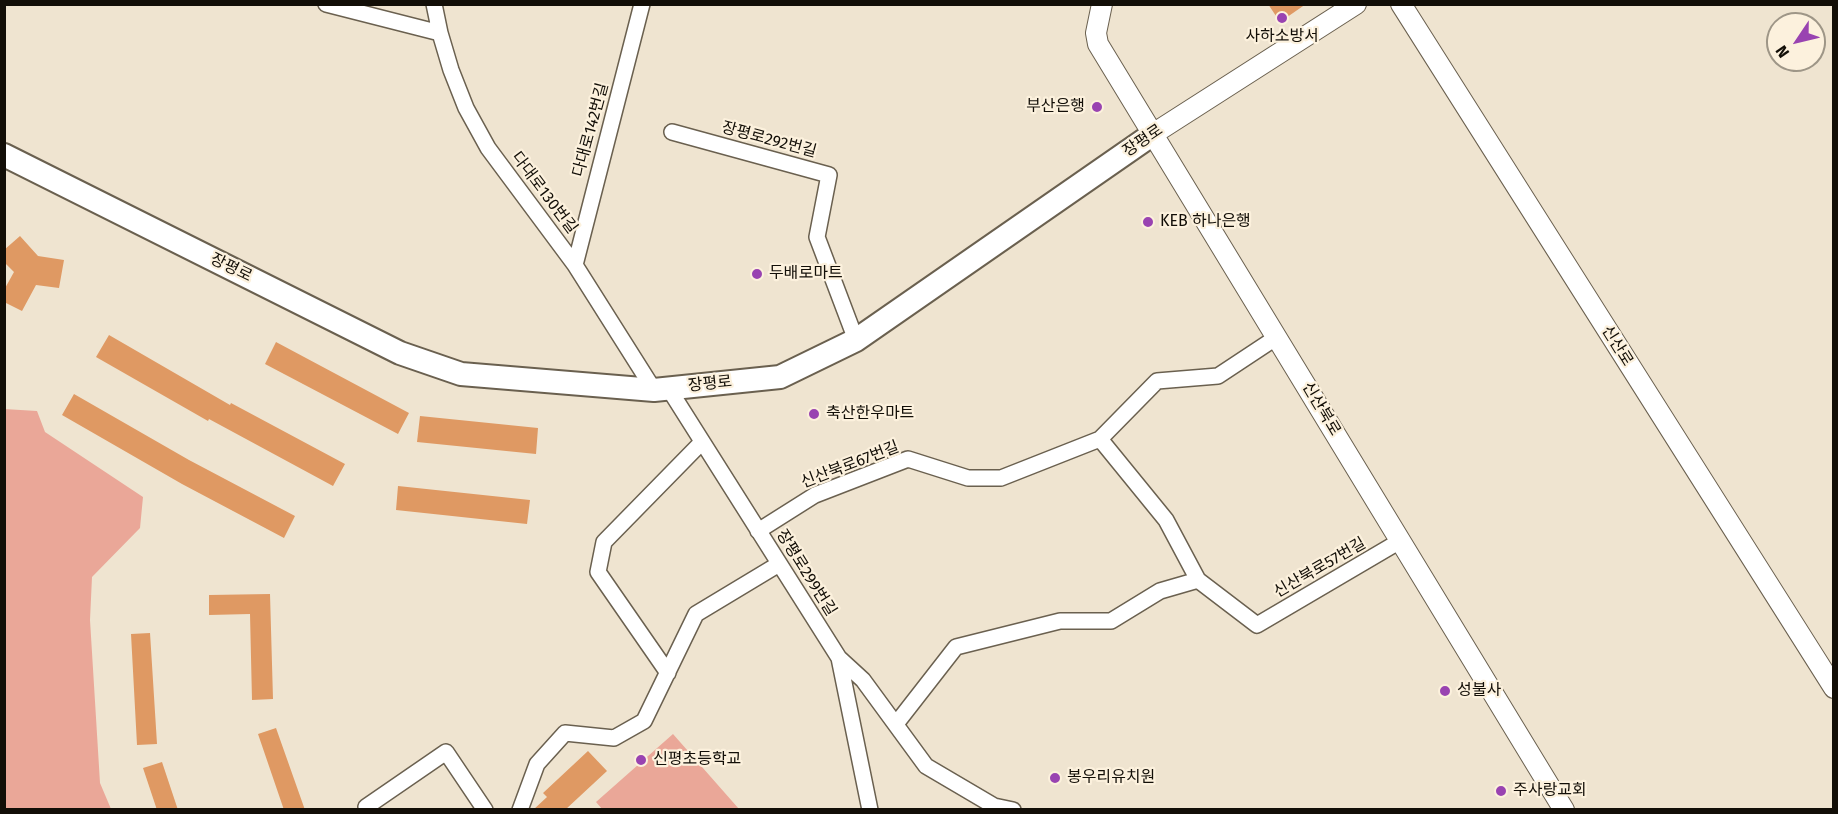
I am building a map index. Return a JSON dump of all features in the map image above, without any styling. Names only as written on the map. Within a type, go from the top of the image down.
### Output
[{"type":"main road","name":"장평로","points":[[4,155],[400,353],[461,374],[662,389],[780,377],[856,340],[1152,134]]},
{"type":"street","points":[[326,4],[440,33]]},
{"type":"street","name":"다대로130번길","points":[[435,4],[440,33],[451,70],[466,108],[488,148],[575,265],[662,389]]},
{"type":"street","name":"다대로142번길","points":[[575,265],[642,4]]},
{"type":"street","name":"신산북로","points":[[1102,4],[1096,33],[1098,44],[1564,810]]},
{"type":"street","name":"장평로","points":[[1152,134],[1356,4]]},
{"type":"street","name":"신산로","points":[[1401,4],[1833,688]]},
{"type":"street","name":"장평로292번길","points":[[672,132],[829,175],[817,237],[856,340]]},
{"type":"street","name":"신산북로67번길","points":[[758,531],[815,495],[908,459],[968,478],[1001,478],[1100,439],[1157,381],[1218,376],[1277,337]]},
{"type":"street","name":"장평로299번길","points":[[662,389],[702,442],[838,658],[863,680],[926,766],[994,806],[1013,810]]},
{"type":"street","points":[[896,724],[956,647],[1060,621],[1110,621],[1160,591],[1198,580],[1166,520],[1100,439]]},
{"type":"street","points":[[668,673],[598,572],[604,543],[702,442]]},
{"type":"street","name":"신산북로57번길","points":[[1198,580],[1257,625],[1400,541]]},
{"type":"street","points":[[520,810],[537,764],[565,733],[614,738],[644,721],[696,614],[779,564]]},
{"type":"street","points":[[838,658],[870,810]]},
{"type":"street","points":[[368,810],[366,807],[446,752],[483,809]]},
{"type":"shaded area","points":[[4,409],[37,411],[45,432],[143,497],[140,528],[92,577],[90,620],[100,783],[111,809],[5,809]]},
{"type":"shaded area","points":[[673,734],[739,809],[602,809],[596,802]]},
{"type":"building","name":"사하소방서","points":[[1268,4],[1306,4],[1280,22]]},
{"type":"building","points":[[20,236],[38,256],[64,260],[59,288],[36,285],[22,311],[4,302],[4,290],[14,272],[4,262],[4,250]]},
{"type":"building","points":[[109,335],[230,405],[231,403],[345,464],[333,486],[209,419],[208,421],[96,357]]},
{"type":"building","points":[[276,342],[409,413],[398,434],[265,364]]},
{"type":"building","points":[[74,394],[189,460],[295,516],[284,538],[182,484],[62,415]]},
{"type":"building","points":[[420,416],[538,428],[536,454],[417,442]]},
{"type":"building","points":[[398,486],[530,500],[527,524],[396,510]]},
{"type":"building","points":[[270,594],[273,699],[252,700],[250,614],[209,615],[209,595]]},
{"type":"building","points":[[150,633],[157,744],[137,745],[131,634]]},
{"type":"building","points":[[276,728],[305,810],[284,810],[258,734]]},
{"type":"building","points":[[588,751],[607,771],[565,810],[533,810],[547,797],[543,793]]},
{"type":"building","points":[[162,762],[178,810],[157,810],[143,768]]},
{"type":"place","name":"사하소방서","points":[[1282,18]]},
{"type":"place","name":"부산은행","points":[[1097,107]]},
{"type":"place","name":"KEB 하나은행","points":[[1148,222]]},
{"type":"place","name":"두배로마트","points":[[757,274]]},
{"type":"place","name":"축산한우마트","points":[[814,414]]},
{"type":"place","name":"성불사","points":[[1445,691]]},
{"type":"place","name":"신평초등학교","points":[[641,760]]},
{"type":"place","name":"봉우리유치원","points":[[1055,778]]},
{"type":"place","name":"주사랑교회","points":[[1501,791]]}]
